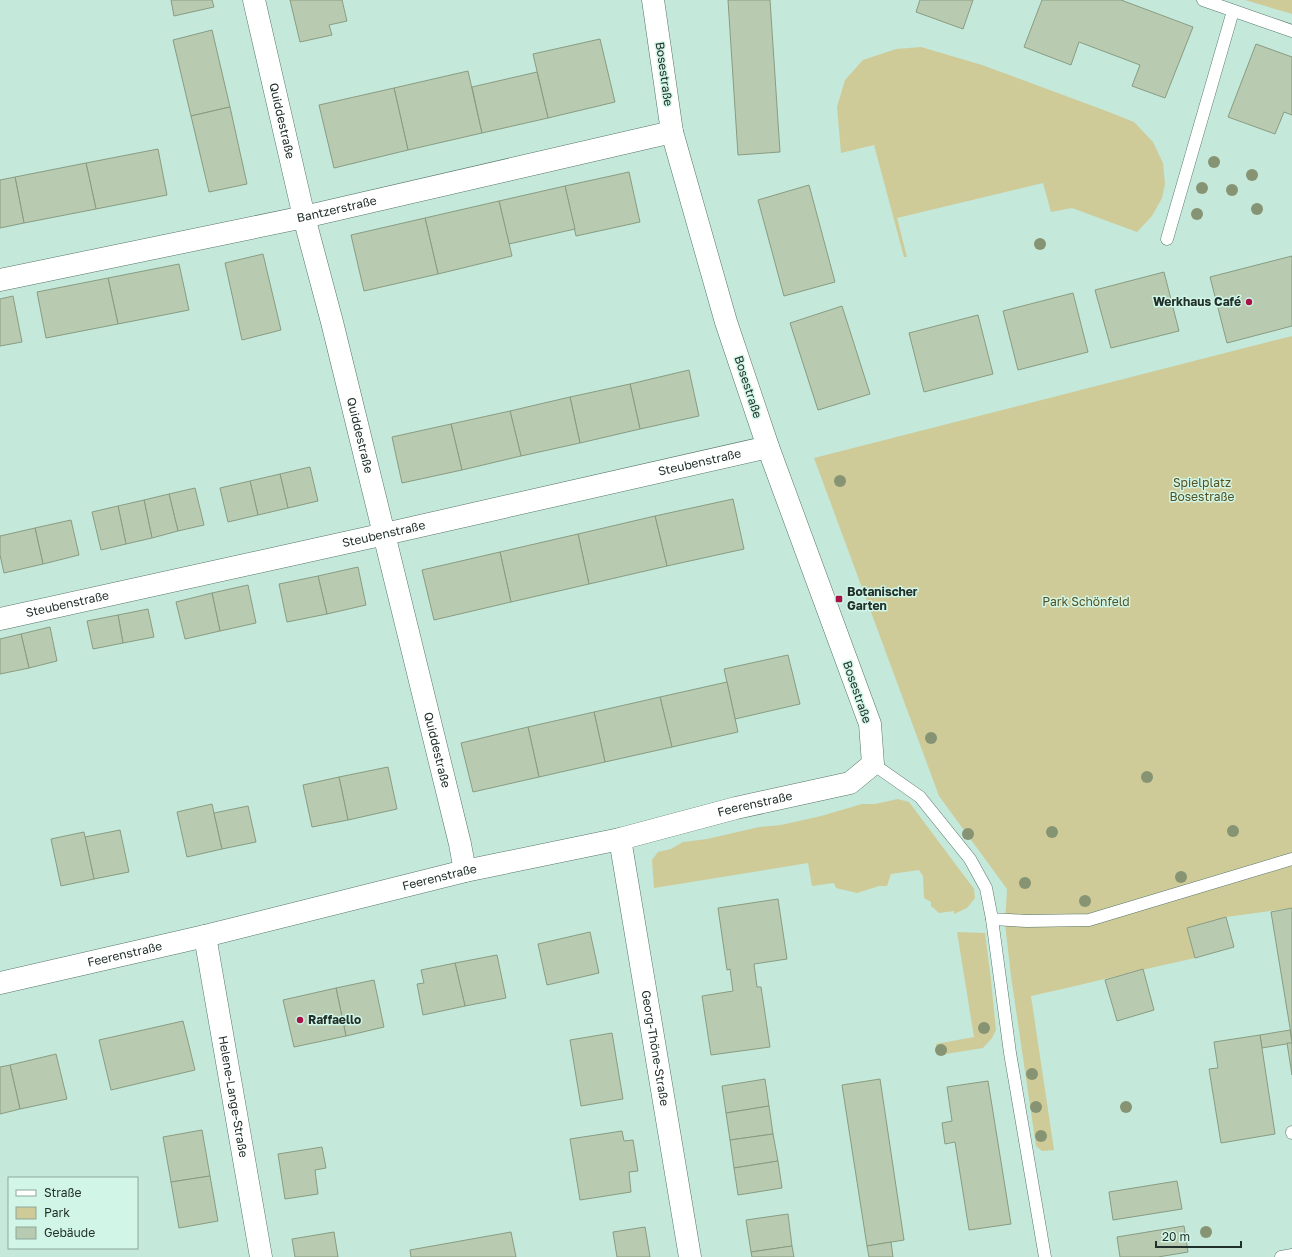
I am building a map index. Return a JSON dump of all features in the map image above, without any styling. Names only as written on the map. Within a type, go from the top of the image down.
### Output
[{"type":"street","name":"Quiddestraße","points":[[254,0],[304,217],[385,534],[460,844],[465,871]]},
{"type":"street","name":"Bosestraße","points":[[653,0],[672,132],[726,322],[768,447],[870,724],[873,764]]},
{"type":"street","name":"Bantzerstraße","points":[[0,280],[304,217],[672,132]]},
{"type":"street","name":"Steubenstraße","points":[[0,620],[768,447]]},
{"type":"street","name":"Feerenstraße","points":[[0,983],[206,936],[465,871],[620,839],[736,808],[850,783],[873,764]]},
{"type":"street","name":"Georg-Thöne-Straße","points":[[620,839],[690,1257]]},
{"type":"street","name":"Helene-Lange-Straße","points":[[206,936],[261,1257]]},
{"type":"lane","points":[[1203,0],[1292,32]]},
{"type":"lane","points":[[1167,239],[1233,11]]},
{"type":"lane","points":[[873,764],[920,797],[970,859],[986,888],[992,919],[1010,1053],[1045,1257]]},
{"type":"lane","points":[[992,919],[1026,921],[1089,920],[1292,859]]},
{"type":"lane","points":[[1281,1257],[1292,1255]]},
{"type":"green space","points":[[1245,0],[1292,0],[1292,14],[1289,13]]},
{"type":"green space","points":[[921,47],[982,65],[1134,122],[1153,142],[1163,163],[1165,184],[1162,198],[1152,216],[1137,232],[1072,208],[1051,212],[1043,183],[897,218],[907,257],[904,257],[874,145],[841,153],[837,107],[845,80],[863,60],[896,49]]},
{"type":"green space","name":"Park Schönfeld","points":[[1292,336],[1292,908],[1226,917],[1187,928],[1195,958],[1031,996],[1054,1150],[1042,1151],[1036,1146],[1011,976],[1005,924],[1007,889],[939,796],[814,458]]},
{"type":"green space","points":[[898,799],[909,802],[974,889],[975,898],[967,908],[954,914],[954,911],[939,913],[931,906],[931,902],[924,898],[923,876],[919,870],[891,874],[887,886],[879,886],[857,893],[836,888],[834,883],[812,886],[808,863],[654,888],[652,860],[658,852],[671,849],[683,842],[707,839],[759,827],[781,825],[821,816],[862,804],[875,804]]},
{"type":"green space","points":[[957,932],[985,933],[996,1030],[992,1038],[983,1048],[939,1055],[937,1053],[936,1044],[974,1037]]},
{"type":"building","points":[[171,0],[212,0],[214,7],[174,16]]},
{"type":"building","points":[[290,0],[342,0],[347,21],[329,25],[332,35],[300,42]]},
{"type":"building","points":[[728,0],[770,0],[780,152],[738,155]]},
{"type":"building","points":[[920,0],[973,0],[963,29],[916,12]]},
{"type":"building","points":[[1042,0],[1121,0],[1193,27],[1165,98],[1132,86],[1140,65],[1079,42],[1071,65],[1024,47]]},
{"type":"building","points":[[212,30],[230,107],[191,116],[173,40]]},
{"type":"building","points":[[600,39],[615,102],[548,118],[533,54]]},
{"type":"building","points":[[1256,44],[1292,57],[1292,115],[1284,112],[1275,134],[1228,117]]},
{"type":"building","points":[[468,71],[482,133],[408,150],[394,88]]},
{"type":"building","points":[[537,72],[548,118],[482,133],[472,87]]},
{"type":"building","points":[[394,88],[408,150],[334,168],[319,105]]},
{"type":"building","points":[[230,107],[247,184],[209,192],[191,116]]},
{"type":"building","points":[[158,149],[167,195],[96,209],[86,163]]},
{"type":"building","points":[[86,163],[96,209],[24,223],[15,177]]},
{"type":"building","points":[[629,172],[640,222],[576,236],[565,186]]},
{"type":"building","points":[[15,177],[24,223],[0,228],[0,180]]},
{"type":"building","points":[[809,185],[835,282],[784,296],[758,200]]},
{"type":"building","points":[[565,186],[575,229],[509,244],[499,201]]},
{"type":"building","points":[[499,201],[512,256],[438,274],[425,218]]},
{"type":"building","points":[[425,218],[438,274],[364,291],[351,235]]},
{"type":"building","points":[[263,254],[281,330],[242,340],[225,263]]},
{"type":"building","points":[[1292,256],[1292,326],[1227,343],[1210,277]]},
{"type":"building","points":[[179,264],[189,310],[118,324],[108,278]]},
{"type":"building","points":[[1164,272],[1179,331],[1111,348],[1095,290]]},
{"type":"building","points":[[108,278],[118,324],[46,338],[37,292]]},
{"type":"building","points":[[1073,293],[1088,352],[1018,370],[1003,311]]},
{"type":"building","points":[[13,296],[22,342],[0,346],[0,299]]},
{"type":"building","points":[[842,306],[870,394],[818,410],[790,323]]},
{"type":"building","points":[[978,315],[993,374],[924,392],[909,333]]},
{"type":"building","points":[[689,370],[699,416],[640,429],[630,384]]},
{"type":"building","points":[[630,384],[640,429],[580,443],[570,397]]},
{"type":"building","points":[[570,397],[580,443],[521,456],[510,411]]},
{"type":"building","points":[[510,411],[521,456],[462,470],[451,424]]},
{"type":"building","points":[[451,424],[462,470],[402,483],[392,437]]},
{"type":"building","points":[[310,467],[318,501],[288,508],[280,474]]},
{"type":"building","points":[[280,474],[288,508],[258,515],[250,481]]},
{"type":"building","points":[[250,481],[258,515],[228,522],[220,488]]},
{"type":"building","points":[[195,488],[204,525],[178,531],[169,494]]},
{"type":"building","points":[[169,494],[178,531],[152,538],[144,500]]},
{"type":"building","points":[[733,499],[744,549],[667,566],[655,516]]},
{"type":"building","points":[[144,500],[152,538],[126,544],[118,506]]},
{"type":"building","points":[[118,506],[126,544],[101,550],[92,512]]},
{"type":"building","points":[[655,516],[667,566],[589,584],[578,534]]},
{"type":"building","points":[[71,520],[79,555],[43,564],[35,528]]},
{"type":"building","points":[[35,528],[43,564],[4,573],[0,555],[0,536]]},
{"type":"building","points":[[578,534],[589,584],[511,602],[500,552]]},
{"type":"building","points":[[500,552],[511,602],[434,620],[422,570]]},
{"type":"building","points":[[358,567],[366,605],[327,614],[318,576]]},
{"type":"building","points":[[318,576],[327,614],[287,622],[279,584]]},
{"type":"building","points":[[248,585],[256,623],[220,631],[212,593]]},
{"type":"building","points":[[212,593],[220,631],[185,639],[176,602]]},
{"type":"building","points":[[148,609],[154,637],[123,643],[118,615]]},
{"type":"building","points":[[118,615],[123,643],[93,649],[87,621]]},
{"type":"building","points":[[50,627],[57,661],[29,668],[21,634]]},
{"type":"building","points":[[21,634],[29,668],[0,674],[0,639]]},
{"type":"building","points":[[788,655],[800,704],[735,719],[724,669]]},
{"type":"building","points":[[727,682],[738,732],[672,747],[660,697]]},
{"type":"building","points":[[660,697],[672,747],[605,762],[594,712]]},
{"type":"building","points":[[594,712],[605,762],[539,777],[528,727]]},
{"type":"building","points":[[528,727],[539,777],[473,792],[461,743]]},
{"type":"building","points":[[388,767],[397,809],[348,820],[339,777]]},
{"type":"building","points":[[339,777],[348,820],[312,827],[303,785]]},
{"type":"building","points":[[212,804],[222,849],[187,857],[177,812]]},
{"type":"building","points":[[248,806],[256,842],[222,849],[214,813]]},
{"type":"building","points":[[120,830],[129,872],[94,879],[85,837]]},
{"type":"building","points":[[84,832],[94,879],[61,886],[51,839]]},
{"type":"building","points":[[778,899],[787,959],[754,964],[757,987],[761,987],[770,1047],[711,1055],[702,996],[733,991],[730,969],[727,970],[718,908]]},
{"type":"building","points":[[1292,908],[1292,1040],[1271,912]]},
{"type":"building","points":[[1226,917],[1234,947],[1195,958],[1187,928]]},
{"type":"building","points":[[590,932],[599,973],[547,985],[538,944]]},
{"type":"building","points":[[497,955],[506,998],[465,1006],[455,963]]},
{"type":"building","points":[[455,963],[465,1006],[423,1015],[417,984],[424,983],[421,970]]},
{"type":"building","points":[[1143,969],[1154,1010],[1117,1021],[1105,980]]},
{"type":"building","points":[[374,980],[384,1027],[346,1036],[336,988]]},
{"type":"building","points":[[336,988],[346,1036],[294,1047],[283,1000]]},
{"type":"building","points":[[183,1021],[195,1070],[111,1090],[99,1040]]},
{"type":"building","points":[[1290,1030],[1292,1043],[1262,1048],[1260,1035]]},
{"type":"building","points":[[612,1033],[623,1099],[581,1106],[570,1040]]},
{"type":"building","points":[[1260,1035],[1275,1134],[1221,1143],[1209,1069],[1218,1068],[1214,1042]]},
{"type":"building","points":[[1287,1043],[1292,1043],[1292,1075]]},
{"type":"building","points":[[56,1054],[67,1099],[20,1109],[10,1065]]},
{"type":"building","points":[[10,1065],[20,1109],[0,1114],[0,1067]]},
{"type":"building","points":[[765,1079],[769,1106],[726,1113],[722,1086]]},
{"type":"building","points":[[880,1079],[904,1240],[867,1246],[842,1085]]},
{"type":"building","points":[[988,1081],[1011,1224],[969,1230],[955,1142],[945,1144],[942,1123],[952,1121],[947,1087]]},
{"type":"building","points":[[769,1106],[773,1134],[730,1140],[726,1113]]},
{"type":"building","points":[[202,1130],[210,1176],[171,1182],[163,1137]]},
{"type":"building","points":[[622,1131],[624,1141],[633,1140],[638,1171],[629,1172],[631,1192],[580,1200],[570,1139]]},
{"type":"building","points":[[773,1134],[778,1161],[734,1168],[730,1140]]},
{"type":"building","points":[[322,1147],[326,1168],[315,1170],[318,1194],[285,1199],[278,1154]]},
{"type":"building","points":[[778,1161],[782,1188],[738,1195],[734,1168]]},
{"type":"building","points":[[210,1176],[218,1221],[179,1228],[171,1182]]},
{"type":"building","points":[[1177,1181],[1182,1209],[1113,1220],[1109,1192]]},
{"type":"building","points":[[788,1214],[792,1246],[751,1252],[746,1220]]},
{"type":"building","points":[[1184,1226],[1188,1252],[1158,1257],[1120,1257],[1117,1237]]},
{"type":"building","points":[[645,1227],[650,1257],[617,1257],[613,1232]]},
{"type":"building","points":[[334,1232],[338,1257],[295,1257],[292,1239]]},
{"type":"building","points":[[511,1232],[516,1257],[411,1257],[410,1250]]},
{"type":"building","points":[[891,1242],[893,1257],[869,1257],[867,1246]]},
{"type":"building","points":[[792,1246],[794,1257],[752,1257],[751,1252]]},
{"type":"place","name":"Werkhaus Café","points":[[1249,302]]},
{"type":"place","name":"Botanischer Garten","points":[[839,599]]},
{"type":"place","name":"Raffaello","points":[[300,1020]]},
{"type":"park label","name":"Spielplatz Bosestraße","points":[[1202,490]]}]
